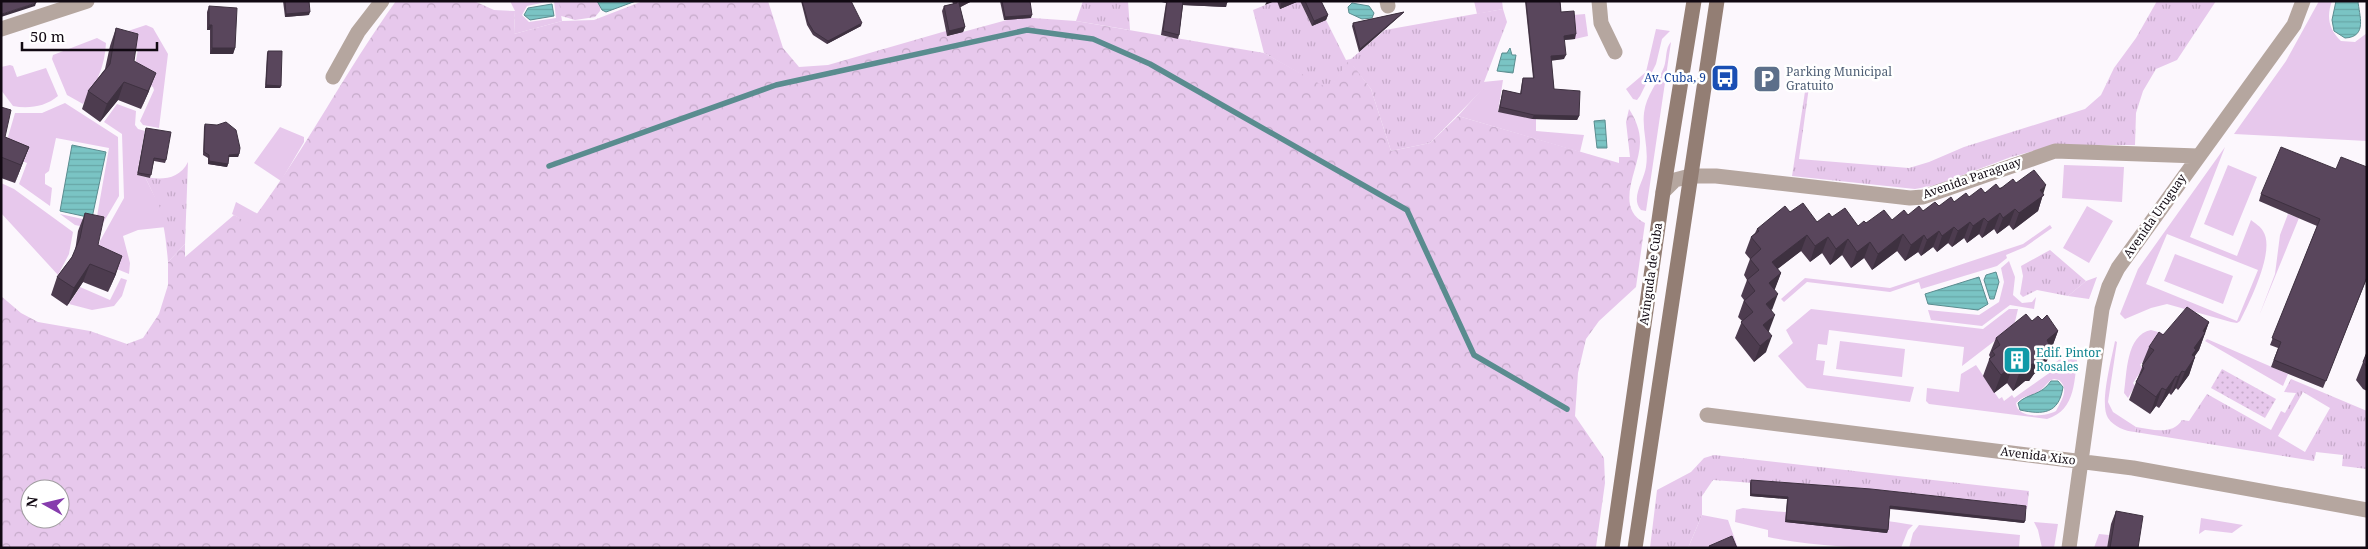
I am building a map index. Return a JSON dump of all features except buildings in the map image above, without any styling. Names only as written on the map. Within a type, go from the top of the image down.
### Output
[{"type":"main road","name":"Avinguda de Cuba","points":[[1612,548],[1663,192],[1694,1]]},
{"type":"main road","name":"Avinguda de Cuba","points":[[1635,548],[1716,1]]},
{"type":"street","points":[[1,29],[88,1]]},
{"type":"street","points":[[333,78],[358,32],[382,1]]},
{"type":"street","points":[[1599,1],[1601,23],[1615,52]]},
{"type":"street","name":"Avenida Uruguay","points":[[2069,548],[2102,309],[2109,286],[2118,268],[2294,25],[2303,1]]},
{"type":"street","points":[[1694,141],[1698,158],[1703,166],[1716,176]]},
{"type":"street","name":"Avenida Paraguay","points":[[1690,176],[1716,176],[1910,198],[1923,197],[2055,151],[2198,156]]},
{"type":"street","points":[[1663,192],[1675,180],[1690,176]]},
{"type":"street","name":"Avenida Xixo","points":[[1707,415],[2133,468],[2367,510]]},
{"type":"green space","points":[[396,1],[474,1],[494,10],[515,11],[514,34],[562,21],[594,20],[643,1],[768,1],[783,48],[799,67],[828,65],[946,31],[948,36],[1018,17],[1076,21],[1264,53],[1329,89],[1349,60],[1371,89],[1391,151],[1430,143],[1458,116],[1619,163],[1619,157],[1630,157],[1626,122],[1629,109],[1637,125],[1640,142],[1629,197],[1631,207],[1636,216],[1645,223],[1636,287],[1599,321],[1586,339],[1578,373],[1575,416],[1604,458],[1605,483],[1596,547],[1,548],[1,296],[21,313],[38,322],[90,331],[127,344],[143,338],[159,314],[168,285],[168,262],[185,244],[185,257],[234,215],[250,223],[288,169]]},
{"type":"green space","points":[[510,1],[551,1],[527,6],[522,15],[529,22],[556,18],[554,1],[559,1],[562,21],[514,34],[515,11]]},
{"type":"green space","points":[[557,1],[601,1],[600,11],[595,17],[575,20],[558,15]]},
{"type":"green space","points":[[1083,1],[1128,1],[1130,30],[1076,21]]},
{"type":"green space","points":[[1275,1],[1300,1],[1312,26],[1326,20],[1346,60],[1351,59],[1385,30],[1503,9],[1507,22],[1484,82],[1484,88],[1430,143],[1391,151],[1371,89],[1349,61],[1329,90],[1264,53],[1253,10]]},
{"type":"green space","points":[[1474,1],[1502,1],[1503,9],[1477,14]]},
{"type":"green space","points":[[2157,1],[2216,1],[2177,60],[2156,69],[2143,91],[2136,113],[2135,145],[2055,145],[2011,157],[1936,185],[1915,189],[1792,176],[1806,85],[1809,87],[1799,159],[1909,168],[1929,162],[1964,147],[2085,109],[2101,95],[2114,68],[2136,38]]},
{"type":"green space","points":[[2319,1],[2332,1],[2329,12],[2331,28],[2341,41],[2355,42],[2367,33],[2367,141],[2234,134],[2286,61]]},
{"type":"green space","points":[[1585,14],[1588,36],[1575,39],[1573,15]]},
{"type":"green space","points":[[146,25],[153,28],[168,54],[159,128],[143,125],[140,121],[154,90],[153,87],[133,77],[138,49],[113,42],[113,36]]},
{"type":"green space","points":[[1656,29],[1670,31],[1662,39],[1656,64],[1640,96],[1637,100],[1633,99],[1626,89],[1646,72]]},
{"type":"green space","points":[[97,38],[106,43],[104,60],[96,82],[83,104],[67,95],[52,59],[53,55]]},
{"type":"green space","points":[[1671,42],[1646,211],[1641,210],[1637,200],[1647,160],[1644,113],[1647,100],[1662,73]]},
{"type":"green space","points":[[13,66],[17,77],[46,68],[58,96],[48,103],[36,106],[13,106],[1,90],[1,67]]},
{"type":"green space","points":[[1503,80],[1498,112],[1536,116],[1536,131],[1584,135],[1580,152],[1458,116],[1483,88],[1483,82]]},
{"type":"green space","points":[[65,103],[118,137],[119,196],[99,230],[75,225],[60,214],[96,222],[109,148],[56,138],[49,171],[45,174],[45,184],[52,188],[50,206],[19,184],[27,163],[3,154],[15,113],[42,113]]},
{"type":"green space","points":[[117,104],[136,111],[135,125],[138,129],[145,131],[137,175],[145,177],[159,205],[166,227],[138,230],[123,236],[130,263],[129,274],[95,260],[100,241],[124,198],[122,134],[104,122]]},
{"type":"green space","points":[[280,127],[304,137],[304,142],[281,181],[254,163]]},
{"type":"green space","points":[[2225,147],[2190,237],[2237,256],[2251,220],[2263,231],[2266,240],[2264,263],[2255,290],[2240,321],[2237,323],[2231,322],[2167,304],[2151,308],[2125,319],[2120,314],[2138,269]],"holes":[[[2167,234],[2258,270],[2237,321],[2146,284]]]},
{"type":"green space","points":[[188,162],[185,244],[168,262],[162,218],[145,177],[163,178],[175,175]]},
{"type":"green space","points":[[2064,165],[2124,167],[2122,202],[2062,198]]},
{"type":"green space","points":[[2228,165],[2257,177],[2233,236],[2204,224]]},
{"type":"green space","points":[[1,183],[14,189],[73,232],[69,254],[58,275],[1,213]]},
{"type":"green space","points":[[236,202],[258,214],[250,224],[232,214]]},
{"type":"green space","points":[[2087,206],[2113,221],[2089,263],[2063,248]]},
{"type":"green space","points":[[2288,214],[2299,218],[2259,316],[2275,274],[2280,235]]},
{"type":"green space","points":[[2050,225],[2052,228],[2025,247],[2006,255],[2007,258],[1997,266],[1921,289],[1919,282],[1890,292],[1807,282],[1784,302],[1781,299],[1805,278],[1890,288],[2023,244]]},
{"type":"green space","points":[[2050,250],[2086,281],[2068,296],[2037,290],[2023,297],[2020,294],[2023,276],[2021,266]]},
{"type":"green space","points":[[2175,254],[2233,276],[2223,304],[2164,281]]},
{"type":"green space","points":[[2009,261],[2015,277],[2013,295],[2022,303],[2032,302],[2036,297],[2034,309],[2010,305],[1982,326],[1931,320],[1928,310],[1979,315],[1999,302],[2004,282],[2001,268]]},
{"type":"green space","points":[[2097,277],[2089,299],[2068,296],[2086,281]]},
{"type":"green space","points":[[121,278],[127,280],[122,296],[114,306],[92,310],[69,304],[80,287],[110,300]]},
{"type":"green space","points":[[1811,309],[1983,329],[2009,309],[2018,309],[2014,326],[1962,366],[1964,347],[1829,330],[1827,345],[1818,344],[1816,360],[1825,361],[1823,375],[1914,387],[1910,402],[1807,388],[1778,356],[1793,343],[1786,330]]},
{"type":"green space","points":[[2151,330],[2165,334],[2140,365],[2143,368],[2133,383],[2135,386],[2128,398],[2124,393],[2127,366],[2132,347],[2143,333]]},
{"type":"green space","points":[[2207,339],[2288,374],[2283,386],[2205,341]]},
{"type":"green space","points":[[1840,341],[1905,349],[1902,377],[1836,369]]},
{"type":"green space","points":[[2115,341],[2117,342],[2108,402],[2113,412],[2136,427],[2135,432],[2124,430],[2110,421],[2106,411],[2105,392]]},
{"type":"green space","points":[[2070,351],[2078,352],[2069,401],[2057,415],[2047,419],[1929,404],[1926,401],[1927,388],[1959,392],[1961,374],[1976,365],[1999,399],[2002,397],[2004,401],[2012,395],[2014,398],[2052,371],[2050,367]],"holes":[[[2052,380],[2059,380],[2064,387],[2064,391],[2056,411],[2045,415],[2032,415],[2021,412],[2016,403],[2038,392]]]},
{"type":"green space","points":[[2222,369],[2276,399],[2265,418],[2211,388]]},
{"type":"green space","points":[[2291,379],[2367,411],[2367,469],[2342,466],[2343,455],[2316,452],[2314,461],[2135,432],[2136,427],[2167,430],[2178,425],[2182,420],[2189,421],[2207,394],[2271,430],[2281,411],[2285,413],[2296,393],[2284,392]],"holes":[[[2303,392],[2330,408],[2305,452],[2278,436]]]},
{"type":"green space","points":[[1714,455],[2029,491],[2027,509],[1870,492],[1713,480],[1702,496],[1702,515],[1688,548],[1650,548],[1657,490],[1691,472],[1704,458]]},
{"type":"green space","points":[[1743,508],[1871,519],[1913,525],[1908,530],[1901,548],[1818,544],[1768,537],[1768,530],[1735,522],[1736,510]]},
{"type":"green space","points":[[1702,515],[1728,520],[1738,548],[1688,548]]},
{"type":"green space","points":[[2201,518],[2243,525],[2232,533],[2205,530],[2199,534]]},
{"type":"green space","points":[[2034,522],[2058,524],[2054,548],[2042,548]]},
{"type":"green space","points":[[1919,525],[2020,535],[2019,548],[1909,548],[1913,533]]},
{"type":"green space","points":[[2099,534],[2109,535],[2107,548],[2094,548]]},
{"type":"water","points":[[597,1],[636,1],[606,12],[602,10]]},
{"type":"water","points":[[2336,1],[2358,1],[2359,30],[2352,37],[2345,38],[2334,31],[2332,20]]},
{"type":"water","points":[[1352,3],[1369,6],[1374,13],[1372,18],[1362,19],[1349,13],[1348,7]]},
{"type":"water","points":[[552,4],[554,16],[530,20],[524,15],[528,8]]},
{"type":"water","points":[[1510,48],[1512,55],[1516,55],[1513,73],[1497,71],[1502,53],[1507,53]]},
{"type":"water","points":[[1605,120],[1607,148],[1597,148],[1594,121]]},
{"type":"water","points":[[72,145],[106,152],[92,218],[60,211]]},
{"type":"water","points":[[1996,272],[1999,282],[1994,299],[1990,299],[1984,280],[1986,275]]},
{"type":"water","points":[[1979,277],[1988,304],[1978,310],[1928,304],[1925,294]]},
{"type":"water","points":[[2051,381],[2058,381],[2063,387],[2058,403],[2054,407],[2043,412],[2020,410],[2018,403],[2026,397],[2039,392]]},
{"type":"waterway","points":[[549,166],[776,85],[1027,30],[1093,39],[1150,64],[1407,210],[1474,355],[1567,409]]},
{"type":"place","name":"Av. Cuba, 9","points":[[1725,78]]},
{"type":"place","name":"Parking Municipal Gratuito","points":[[1767,79]]},
{"type":"place","name":"Edif. Pintor Rosales","points":[[2017,360]]}]
